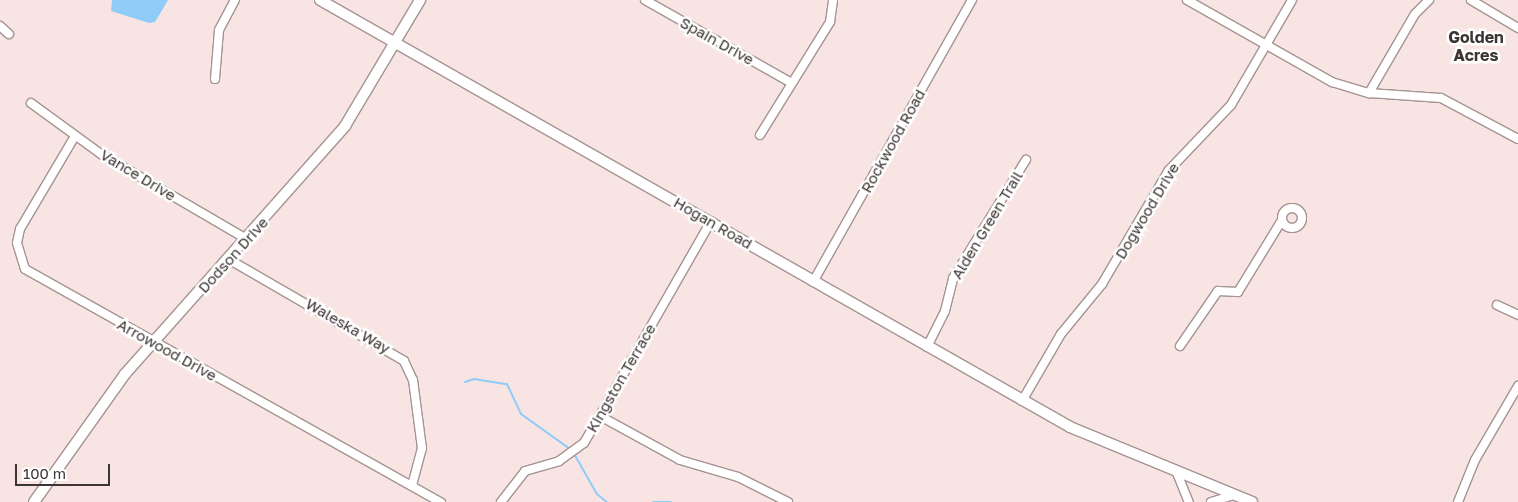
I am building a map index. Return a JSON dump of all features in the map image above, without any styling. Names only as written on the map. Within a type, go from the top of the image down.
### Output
[{"type":"street","points":[[215,79],[219,30],[236,0]]},
{"type":"street","name":"Hogan Road","points":[[320,0],[711,221],[813,282],[1022,401],[1107,443],[1252,502]]},
{"type":"street","name":"Dodson Drive","points":[[34,502],[104,402],[154,343],[248,240],[345,126],[420,0]]},
{"type":"street","name":"Spain Drive","points":[[645,0],[790,82]]},
{"type":"street","points":[[760,135],[790,82],[830,22],[832,0]]},
{"type":"street","name":"Rockwood Road","points":[[813,282],[972,0]]},
{"type":"street","points":[[1187,0],[1332,82],[1369,93],[1440,98],[1518,139]]},
{"type":"street","name":"Dogwood Drive","points":[[1022,401],[1061,334],[1102,284],[1169,170],[1224,116],[1292,0]]},
{"type":"street","points":[[1369,93],[1415,14],[1429,0]]},
{"type":"street","points":[[1471,0],[1518,28]]},
{"type":"street","points":[[0,26],[10,34]]},
{"type":"street","name":"Vance Drive","points":[[31,103],[75,136],[248,240]]},
{"type":"street","name":"Arrowood Drive","points":[[75,136],[20,229],[19,257],[34,276],[441,502]]},
{"type":"street","name":"Alden Green Trail","points":[[927,347],[945,311],[953,278],[1026,160]]},
{"type":"street","points":[[1180,346],[1218,292],[1238,292],[1282,220]]},
{"type":"street","name":"Kingston Terrace","points":[[501,502],[525,471],[574,453],[600,416],[711,221]]},
{"type":"street","name":"Waleska Way","points":[[230,260],[404,361],[412,380],[422,448],[412,486]]},
{"type":"street","points":[[1497,305],[1518,315]]},
{"type":"street","points":[[1458,502],[1475,460],[1518,386]]},
{"type":"street","points":[[600,416],[680,460],[738,477],[788,502]]},
{"type":"street","points":[[1177,473],[1189,502]]},
{"type":"street","points":[[1211,502],[1234,495]]},
{"type":"water","points":[[112,0],[168,0],[155,22],[149,23],[111,11]]},
{"type":"waterway","points":[[465,382],[474,379],[507,384],[521,414],[570,449]]},
{"type":"waterway","points":[[573,452],[597,494],[607,502]]},
{"type":"waterway","points":[[653,502],[671,502]]},
{"type":"district","name":"Golden Acres","points":[[1476,46]]}]
